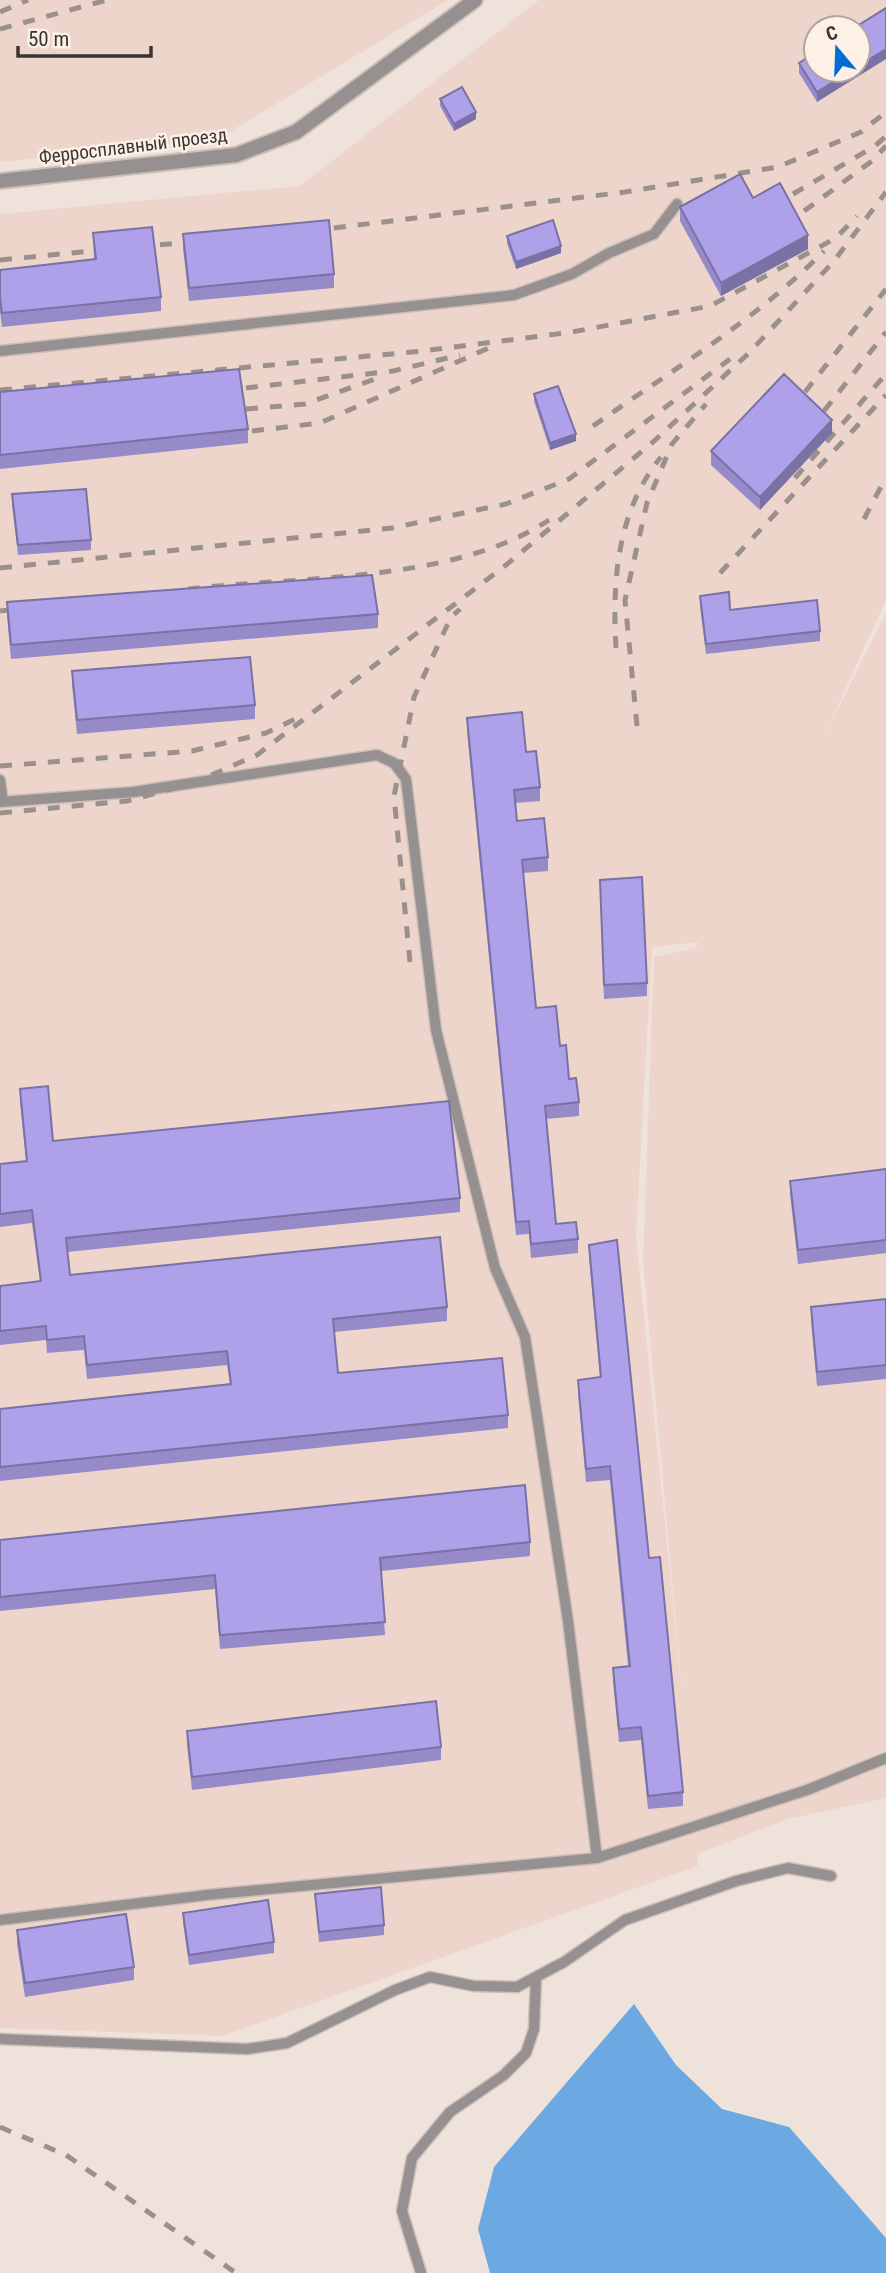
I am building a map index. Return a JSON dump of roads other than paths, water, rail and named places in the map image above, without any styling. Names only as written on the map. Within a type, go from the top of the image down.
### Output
[{"type":"street","name":"Ферросплавный проезд","points":[[0,181],[236,155],[296,132],[475,0]]},
{"type":"lane","points":[[0,351],[514,295],[572,274],[609,253],[654,234],[677,204]]},
{"type":"lane","points":[[0,780],[1,802],[133,792],[377,755],[394,763],[406,779],[436,1030],[495,1268],[525,1337],[568,1621],[597,1858]]},
{"type":"lane","points":[[0,1920],[207,1895],[597,1858],[807,1790],[886,1758]]},
{"type":"lane","points":[[0,2039],[247,2049],[287,2043],[396,1990],[430,1978],[474,1986],[517,1987],[625,1920],[736,1881],[788,1868],[831,1876]]},
{"type":"lane","points":[[421,2273],[402,2211],[412,2158],[450,2112],[504,2075],[526,2053],[534,2029],[536,1977]]},
{"type":"water","points":[[634,2004],[676,2065],[722,2109],[789,2127],[886,2238],[886,2273],[490,2273],[478,2229],[494,2167]]},
{"type":"railway","points":[[0,12],[28,0]]},
{"type":"railway","points":[[0,29],[107,0]]},
{"type":"railway","points":[[310,231],[625,192],[778,167],[861,132],[886,112]]},
{"type":"railway","points":[[793,194],[875,146],[886,136]]},
{"type":"railway","points":[[804,211],[872,161],[886,146]]},
{"type":"railway","points":[[0,813],[127,801],[191,784],[257,755],[506,565],[653,442],[749,353],[834,261],[886,192]]},
{"type":"railway","points":[[0,390],[423,351],[572,332],[710,306],[836,238],[857,216]]},
{"type":"railway","points":[[136,247],[202,241]]},
{"type":"railway","points":[[0,260],[111,249]]},
{"type":"railway","points":[[593,426],[742,322],[824,251]]},
{"type":"railway","points":[[805,392],[886,289]]},
{"type":"railway","points":[[824,411],[886,332]]},
{"type":"railway","points":[[252,431],[320,423],[491,347]]},
{"type":"railway","points":[[246,388],[393,371],[460,355]]},
{"type":"railway","points":[[0,568],[392,528],[506,504],[569,479],[730,359]]},
{"type":"railway","points":[[795,478],[886,374]]},
{"type":"railway","points":[[246,409],[305,404],[375,379]]},
{"type":"railway","points":[[720,573],[886,395]]},
{"type":"railway","points":[[637,726],[625,600],[647,503],[672,444],[706,404]]},
{"type":"railway","points":[[616,648],[615,597],[626,523],[646,478],[661,457]]},
{"type":"railway","points":[[864,519],[886,477]]},
{"type":"railway","points":[[188,589],[326,578],[422,566],[468,556],[511,541],[549,520]]},
{"type":"railway","points":[[0,611],[28,608]]},
{"type":"railway","points":[[410,962],[394,796],[414,697],[451,617],[460,609]]},
{"type":"railway","points":[[0,766],[192,751],[266,733],[295,719]]},
{"type":"railway","points":[[0,2127],[66,2155],[236,2273]]}]
